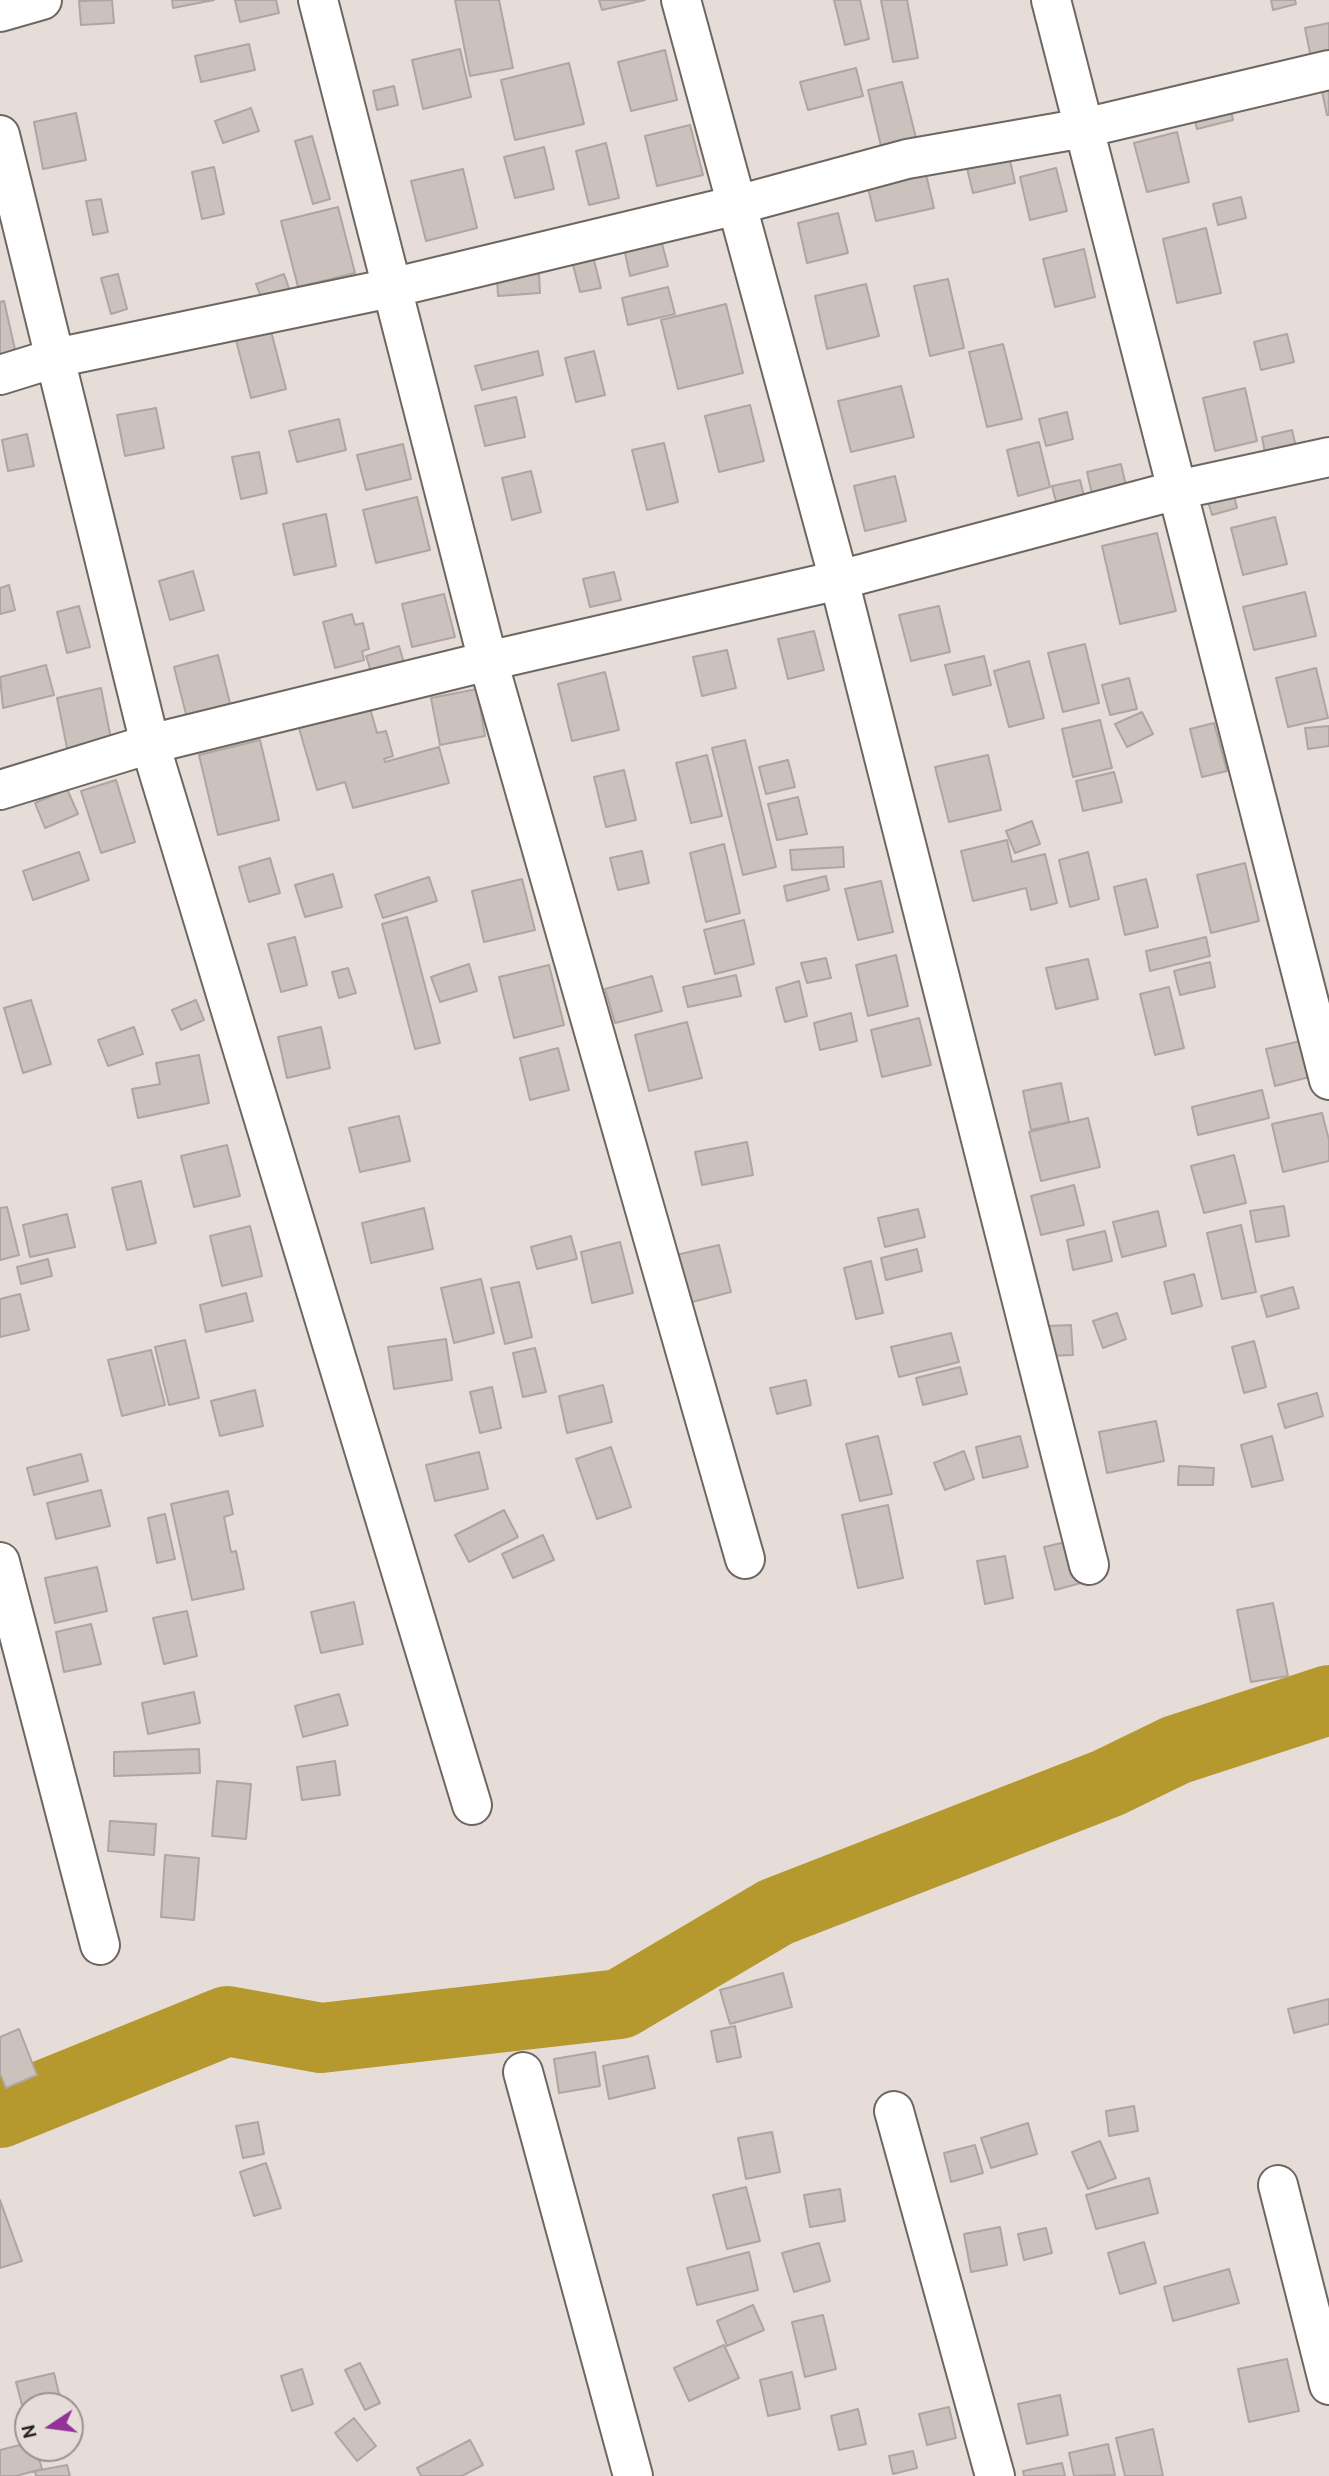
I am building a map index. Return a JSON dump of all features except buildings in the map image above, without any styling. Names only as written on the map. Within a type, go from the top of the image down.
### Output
[{"type":"street","points":[[0,12],[42,0]]},
{"type":"street","points":[[318,0],[488,661],[746,1559]]},
{"type":"street","points":[[681,0],[839,580],[1089,1565]]},
{"type":"street","points":[[1051,0],[1329,1080]]},
{"type":"street","points":[[0,375],[55,358],[391,288],[737,205],[908,159],[1084,128],[1329,69]]},
{"type":"street","points":[[0,135],[150,744],[472,1805]]},
{"type":"street","points":[[0,790],[150,744],[488,661],[839,580],[1177,490],[1329,457]]},
{"type":"street","points":[[0,1562],[100,1945]]},
{"type":"street","points":[[523,2072],[633,2476]]},
{"type":"street","points":[[894,2111],[995,2476]]},
{"type":"street","points":[[1278,2185],[1329,2385]]},
{"type":"waterway","points":[[0,2113],[227,2021],[321,2038],[620,2004],[776,1912],[1108,1783],[1176,1750],[1329,1700]]}]
